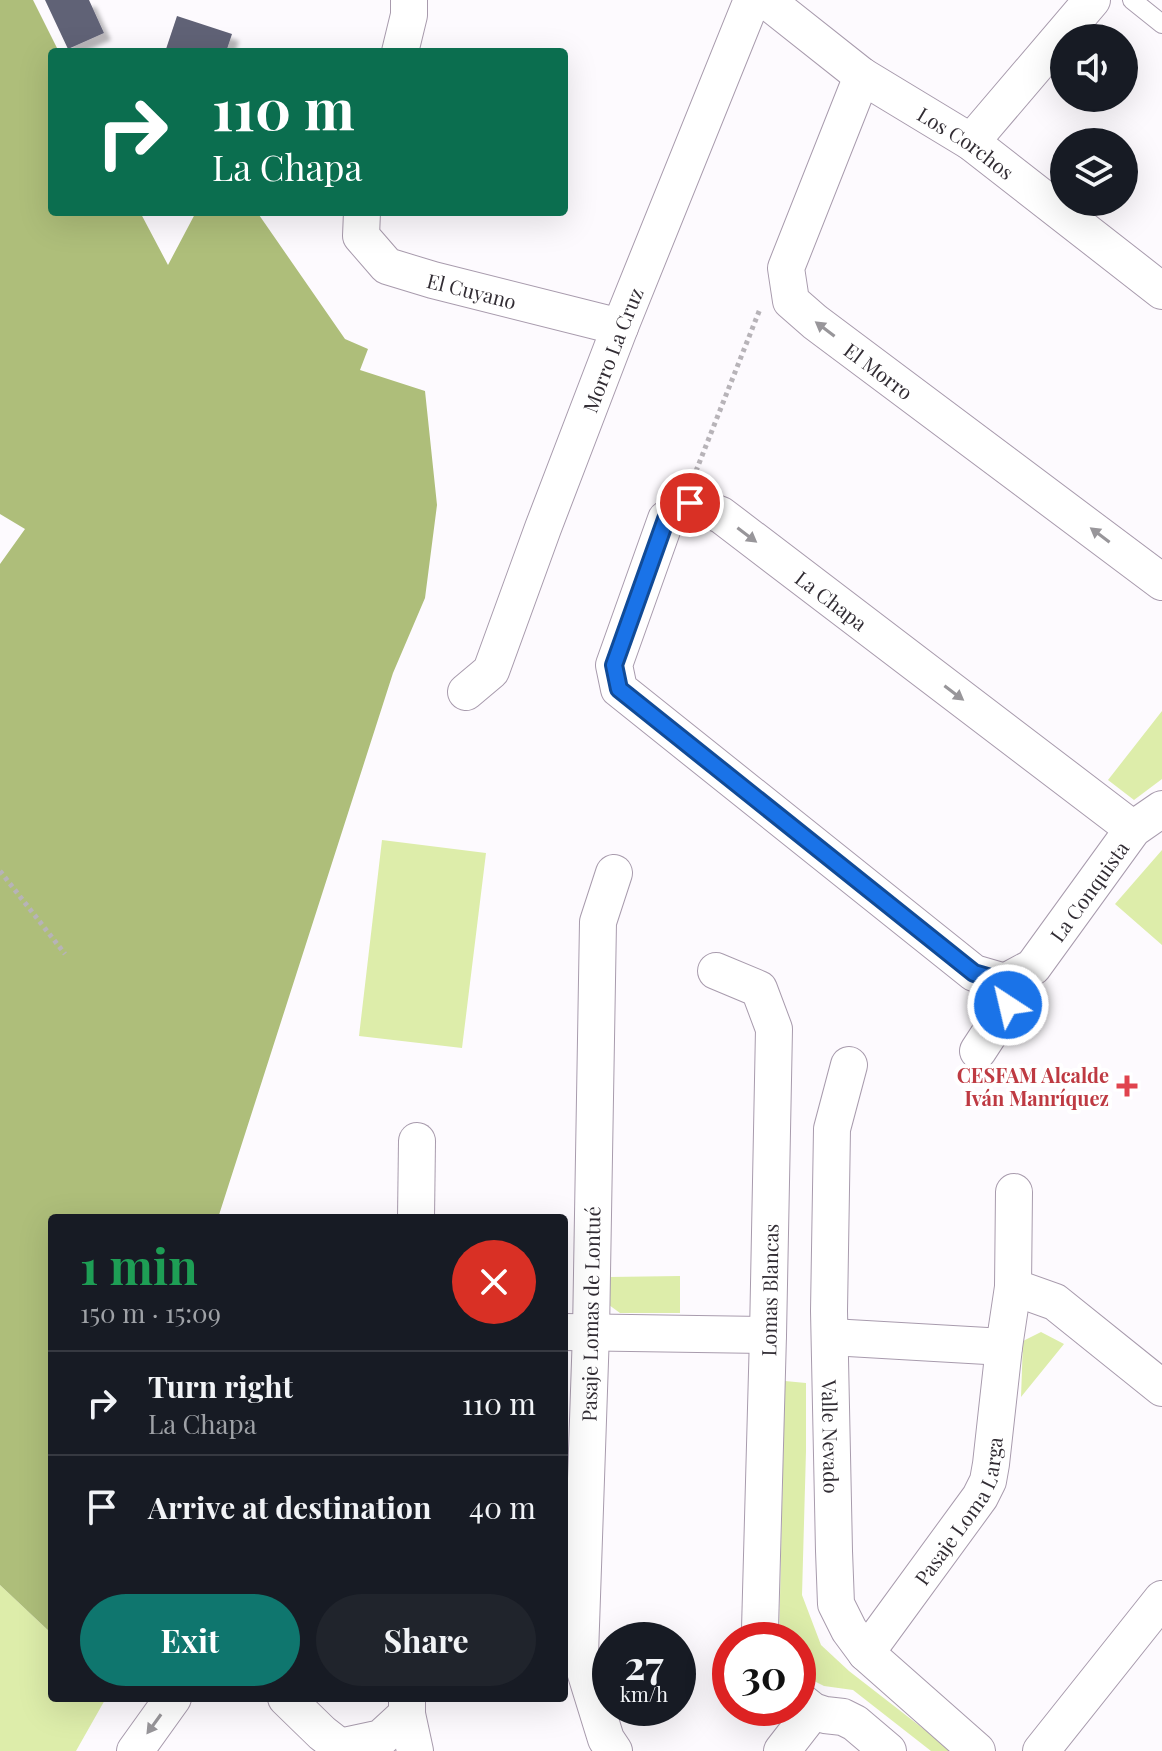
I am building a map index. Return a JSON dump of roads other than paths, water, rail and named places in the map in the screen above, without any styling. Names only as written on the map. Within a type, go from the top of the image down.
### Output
[{"type":"street","points":[[401,48],[409,15],[409,0]]},
{"type":"street","name":"Morro La Cruz","points":[[466,692],[491,671],[620,327],[752,0]]},
{"type":"street","name":"Los Corchos","points":[[766,0],[862,76],[971,142],[1162,291]]},
{"type":"street","points":[[971,142],[1092,0]]},
{"type":"street","name":"El Morro","points":[[862,76],[786,268],[791,301],[1162,582]]},
{"type":"street","name":"El Cuyano","points":[[362,216],[361,236],[387,266],[620,327]]},
{"type":"street","name":"La Chapa","points":[[1005,982],[974,973],[619,689],[614,665],[666,519],[690,503],[721,515],[1148,819]]},
{"type":"street","name":"La Conquista","points":[[1005,982],[1033,967],[1148,819]]},
{"type":"street","name":"Pasaje Lomas de Lontué","points":[[614,873],[598,922],[577,1332],[580,1655],[606,1739],[614,1751]]},
{"type":"street","name":"Lomas Blancas","points":[[716,971],[759,989],[774,1029],[760,1622]]},
{"type":"street","points":[[978,1051],[1008,1005],[1005,982]]},
{"type":"street","name":"Valle Nevado","points":[[849,1065],[832,1129],[829,1311],[836,1604],[849,1630],[866,1653],[977,1751]]},
{"type":"street","points":[[416,1214],[417,1141]]},
{"type":"street","name":"Pasaje Loma Larga","points":[[866,1653],[980,1497],[988,1481],[1013,1287],[1014,1192]]},
{"type":"street","points":[[1013,1287],[1055,1302],[1162,1388]]},
{"type":"street","points":[[577,1332],[768,1335]]},
{"type":"street","points":[[831,1337],[1004,1347]]},
{"type":"street","points":[[1041,1751],[1162,1599]]},
{"type":"street","points":[[135,1751],[170,1702]]},
{"type":"street","points":[[290,1702],[328,1745],[381,1738],[407,1706]]},
{"type":"street","points":[[407,1706],[415,1751]]},
{"type":"street","points":[[816,1710],[855,1723],[888,1751]]},
{"type":"street","points":[[782,1751],[795,1726]]},
{"type":"lane","points":[[1132,0],[1162,24]]},
{"type":"place","name":"CESFAM Alcalde Iván Manríquez","points":[[1127,1086]]}]
